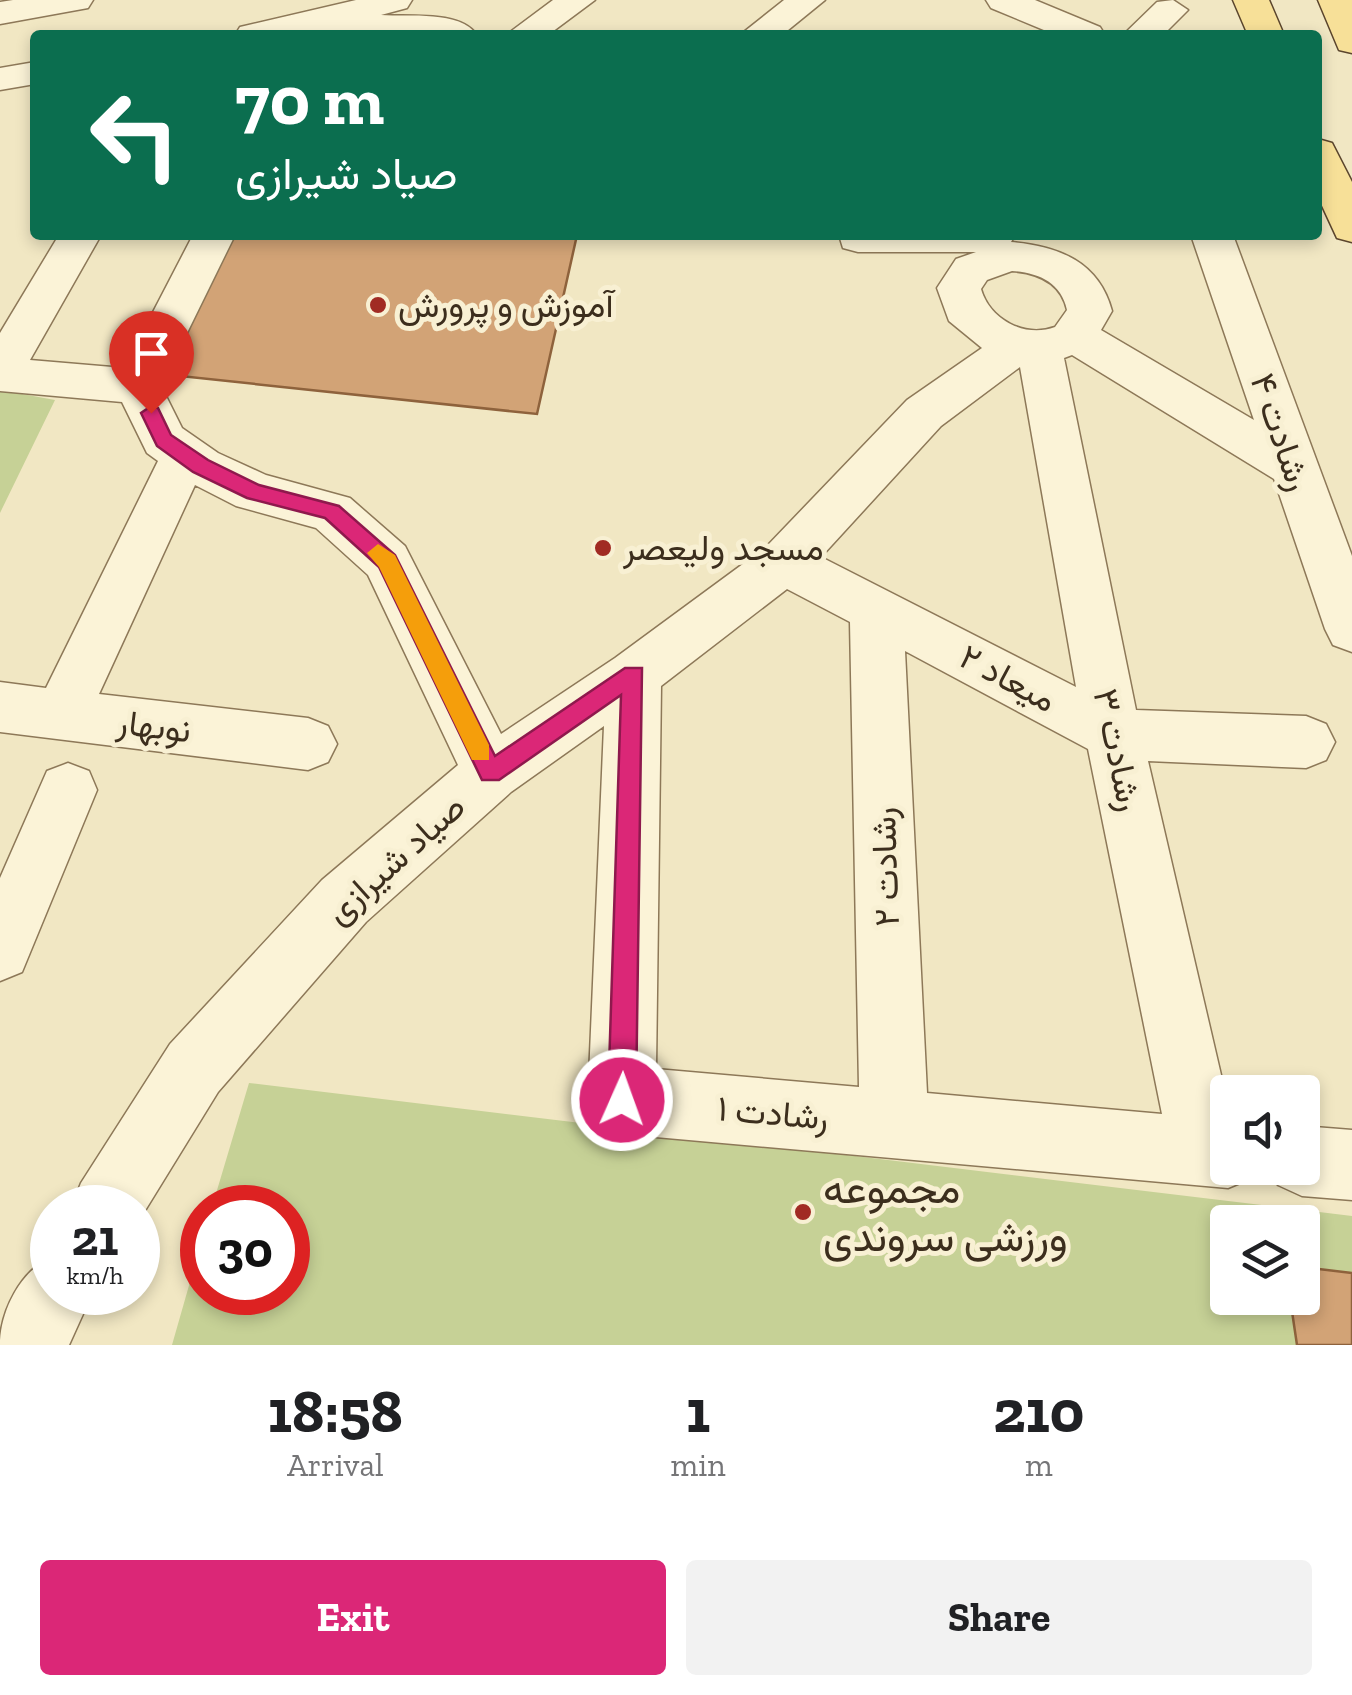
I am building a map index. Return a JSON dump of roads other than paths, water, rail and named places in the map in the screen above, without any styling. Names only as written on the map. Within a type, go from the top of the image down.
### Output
[{"type":"main road","points":[[1251,0],[1264,30]]},
{"type":"main road","points":[[1336,0],[1352,42]]},
{"type":"street","points":[[0,14],[74,0]]},
{"type":"street","points":[[318,29],[394,0]]},
{"type":"street","points":[[532,30],[577,0]]},
{"type":"street","points":[[765,30],[806,0]]},
{"type":"street","points":[[1001,30],[1024,3],[1077,30]]},
{"type":"street","points":[[1147,30],[1170,10]]},
{"type":"street","points":[[318,29],[447,30]]},
{"type":"street","points":[[0,79],[30,74]]},
{"type":"street","points":[[77,240],[0,373],[138,386]]},
{"type":"street","points":[[138,386],[211,240]]},
{"type":"street","points":[[872,240],[984,269],[1029,257],[1066,271],[1080,283],[1090,311],[924,413]]},
{"type":"street","points":[[918,240],[984,269]]},
{"type":"street","points":[[1066,271],[1089,240]]},
{"type":"street","name":"رشادت ۴","points":[[1214,240],[1352,628]]},
{"type":"street","points":[[984,269],[997,339],[1043,342],[1293,467]]},
{"type":"street","points":[[924,413],[984,269]]},
{"type":"street","name":"رشادت ۳","points":[[1043,342],[1114,734],[1210,1128]]},
{"type":"street","points":[[138,386],[164,440],[185,455],[254,492],[332,512],[387,561],[491,773]]},
{"type":"street","name":"صیاد شیرازی","points":[[120,1185],[194,1068],[344,901],[491,773],[634,674],[784,562],[924,413]]},
{"type":"street","points":[[61,716],[185,455]]},
{"type":"street","name":"میعاد ۲","points":[[784,562],[1114,734],[1306,742]]},
{"type":"street","name":"رشادت ۲","points":[[876,609],[894,1124]]},
{"type":"street","name":"رشادت ۱","points":[[634,674],[622,1100],[1210,1152]]},
{"type":"street","name":"نوبهار","points":[[0,708],[308,744]]},
{"type":"street","points":[[0,950],[68,790]]},
{"type":"street","points":[[1320,1162],[1352,1165]]},
{"type":"street","points":[[29,1345],[45,1315]]},
{"type":"place","name":"آموزش و پرورش","points":[[378,305]]},
{"type":"place","name":"مسجد ولیعصر","points":[[603,548]]},
{"type":"place","name":"مجموعه ورزشی سروندی","points":[[803,1212]]}]
